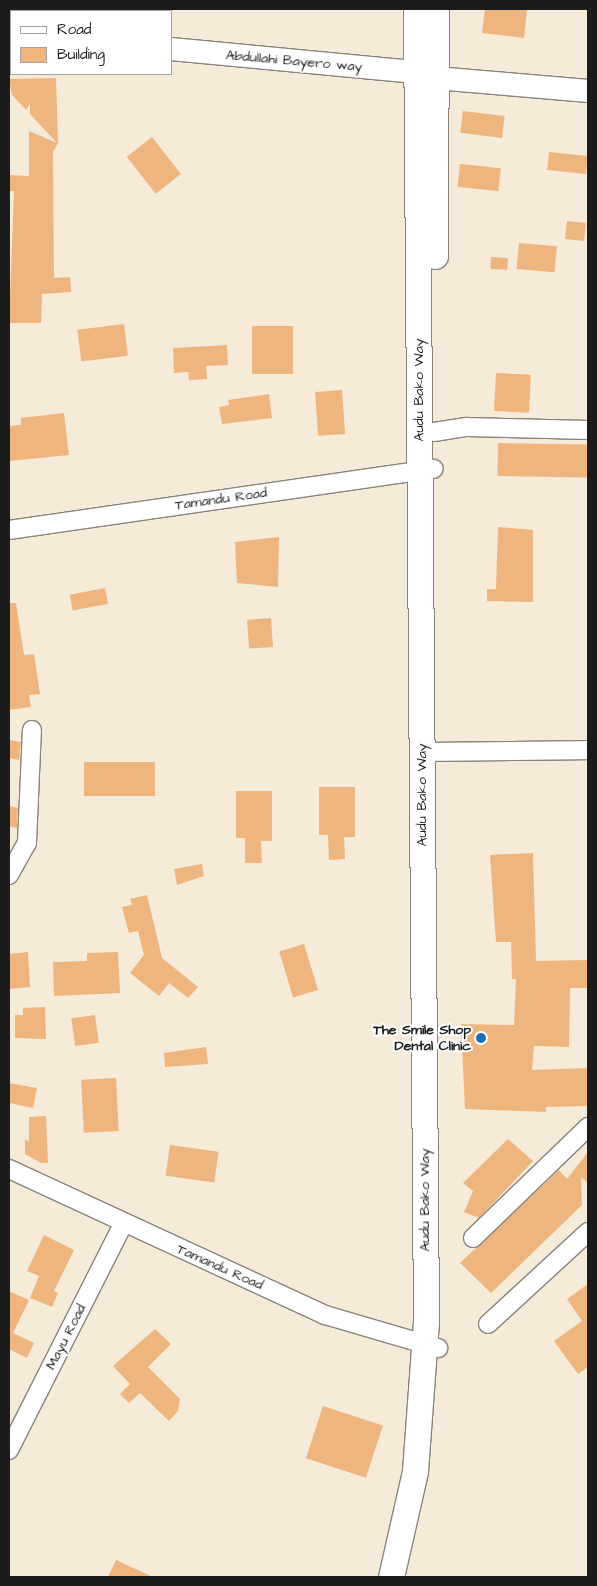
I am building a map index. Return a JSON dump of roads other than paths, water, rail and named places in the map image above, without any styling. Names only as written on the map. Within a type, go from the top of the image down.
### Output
[{"type":"main road","name":"Audu Bako Way","points":[[407,1577],[428,1478],[431,1346],[436,752],[427,470],[434,432],[426,75],[416,9]]},
{"type":"main road","name":"Audu Bako Way","points":[[391,1577],[415,1471],[431,1346],[426,75],[436,9]]},
{"type":"street","name":"Abdullahi Bayero way","points":[[172,49],[588,91]]},
{"type":"street","points":[[434,432],[467,427],[588,430]]},
{"type":"street","name":"Tamandu Road","points":[[9,530],[427,470]]},
{"type":"street","points":[[9,875],[27,843],[32,730]]},
{"type":"street","points":[[436,752],[588,750]]},
{"type":"street","points":[[473,1238],[588,1127]]},
{"type":"street","name":"Tamandu Road","points":[[9,1169],[123,1224],[325,1314],[431,1346]]},
{"type":"street","name":"Mayu Road","points":[[9,1450],[123,1224]]},
{"type":"street","points":[[488,1324],[588,1232]]},
{"type":"place","name":"The Smile Shop Dental Clinic","points":[[481,1038]]}]
